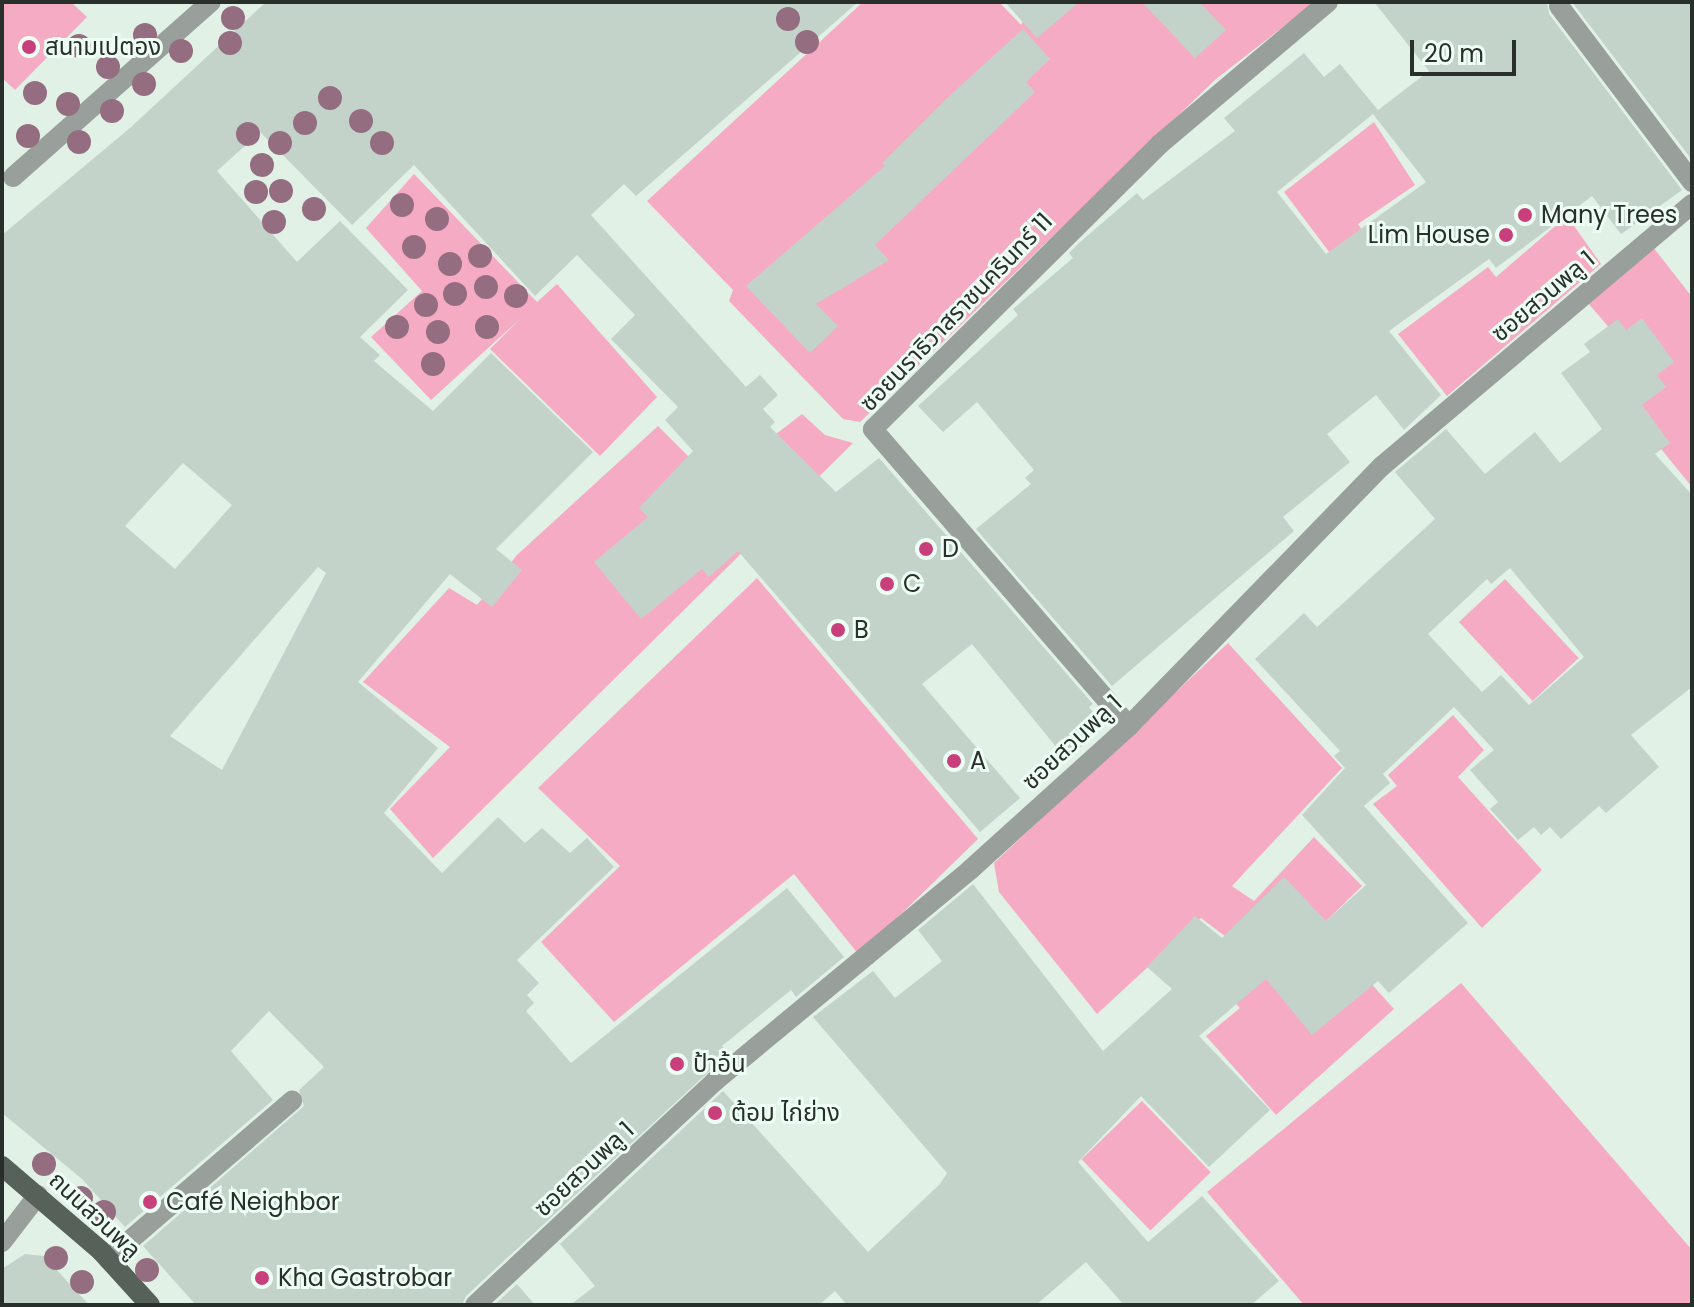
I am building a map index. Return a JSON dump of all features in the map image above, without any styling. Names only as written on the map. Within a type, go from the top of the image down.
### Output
[{"type":"main road","name":"ถนนสวนพลู","points":[[2,1166],[108,1259],[150,1305]]},
{"type":"street","points":[[13,177],[211,2]]},
{"type":"street","name":"ซอยนราธิวาสราชนครินทร์ 11","points":[[1129,726],[873,429],[1160,144],[1328,2]]},
{"type":"street","points":[[1559,6],[1692,182]]},
{"type":"street","name":"ซอยสวนพลู 1","points":[[475,1305],[715,1081],[971,869],[1129,726],[1382,466],[1692,204]]},
{"type":"street","points":[[108,1259],[292,1101]]},
{"type":"street","points":[[2,1242],[38,1195]]},
{"type":"shaded area","name":"สนามเปตอง","points":[[2,2],[71,2],[87,17],[15,90],[2,78]]},
{"type":"shaded area","points":[[863,2],[999,2],[1021,25],[1034,2],[1315,2],[1216,79],[860,422],[843,419],[729,301],[733,290],[647,201]]},
{"type":"shaded area","points":[[1374,122],[1415,185],[1358,224],[1372,245],[1342,269],[1284,192]]},
{"type":"shaded area","points":[[414,174],[537,302],[557,284],[657,397],[600,456],[490,349],[520,319],[431,400],[371,337],[422,291],[366,228]]},
{"type":"shaded area","points":[[1567,216],[1601,264],[1447,396],[1398,334],[1488,267],[1496,277]]},
{"type":"shaded area","points":[[1653,247],[1692,297],[1692,487],[1631,412],[1655,381],[1588,303]]},
{"type":"shaded area","points":[[802,414],[825,435],[853,443],[433,858],[390,809],[450,747],[363,682],[449,588],[477,605],[517,555],[658,426],[714,482]]},
{"type":"shaded area","points":[[757,578],[978,839],[859,955],[794,874],[614,1022],[541,942],[620,866],[538,788]]},
{"type":"shaded area","points":[[1505,579],[1579,658],[1533,701],[1459,622]]},
{"type":"shaded area","points":[[1228,643],[1342,768],[1232,886],[1254,901],[1314,837],[1362,886],[1320,927],[1394,1009],[1276,1115],[1206,1036],[1240,1008],[1203,971],[1234,943],[1201,918],[1097,1014],[999,892],[994,863]]},
{"type":"shaded area","points":[[1453,715],[1484,750],[1458,777],[1542,870],[1482,928],[1373,804],[1397,786],[1388,775]]},
{"type":"shaded area","points":[[1461,983],[1692,1250],[1692,1305],[1304,1305],[1207,1192]]},
{"type":"shaded area","points":[[1142,1101],[1211,1172],[1150,1231],[1082,1159]]},
{"type":"building","points":[[266,2],[858,2],[636,196],[624,184],[591,215],[746,387],[760,375],[778,395],[763,409],[775,422],[770,427],[836,492],[879,458],[1093,704],[1089,707],[1105,727],[1066,759],[972,644],[922,684],[1020,798],[980,832],[738,551],[709,577],[702,569],[641,619],[594,562],[648,517],[639,508],[693,451],[665,420],[678,407],[611,339],[635,315],[577,255],[535,296],[414,165],[352,225],[260,132],[217,171],[297,262],[340,221],[408,290],[360,337],[380,355],[374,361],[433,411],[491,353],[593,452],[496,549],[522,570],[492,607],[450,574],[358,682],[438,748],[384,813],[442,873],[498,817],[525,843],[542,828],[570,853],[587,838],[614,867],[517,960],[539,983],[527,995],[534,1003],[526,1011],[571,1063],[787,888],[844,957],[796,997],[791,990],[722,1046],[729,1053],[466,1296],[462,1305],[196,1305],[143,1246],[304,1106],[299,1090],[324,1067],[269,1011],[231,1051],[273,1100],[125,1227],[82,1179],[2,1113],[2,235],[130,128]],"holes":[[[183,463],[232,505],[175,569],[125,526]],[[318,567],[326,573],[222,770],[170,736]]]},
{"type":"building","points":[[1005,2],[1079,2],[1037,38]]},
{"type":"building","points":[[1142,2],[1199,2],[1226,30],[1195,58]]},
{"type":"building","points":[[1374,2],[1547,2],[1549,14],[1682,190],[1621,234],[1592,196],[1496,268],[1489,259],[1389,331],[1441,395],[1404,430],[1376,395],[1327,434],[1350,462],[1283,517],[1294,531],[1112,686],[976,529],[1031,484],[1025,478],[1034,470],[977,402],[943,432],[918,406],[1018,315],[1013,309],[1073,258],[1069,253],[1079,243],[1137,193],[1143,200],[1235,131],[1224,118],[1304,53],[1324,77],[1340,64],[1378,110],[1429,71]],"holes":[[[1373,114],[1426,182],[1326,254],[1277,192]]]},
{"type":"building","points":[[1572,2],[1692,2],[1692,160]]},
{"type":"building","points":[[1023,29],[1050,59],[1026,82],[1035,92],[875,245],[889,260],[816,304],[838,326],[810,353],[746,286],[885,166],[882,163],[945,100]]},
{"type":"building","points":[[1642,318],[1674,362],[1657,375],[1666,387],[1642,405],[1670,443],[1655,454],[1692,495],[1692,687],[1631,735],[1659,767],[1606,813],[1599,806],[1561,839],[1550,827],[1541,835],[1534,827],[1518,840],[1490,809],[1498,802],[1470,770],[1494,750],[1454,707],[1383,774],[1390,783],[1364,806],[1468,923],[1389,993],[1378,981],[1312,1035],[1266,979],[1199,1036],[1270,1110],[1209,1167],[1141,1096],[1078,1162],[1148,1242],[1202,1196],[1279,1281],[1251,1305],[1124,1305],[1086,1262],[1036,1305],[847,1305],[835,1291],[819,1305],[570,1305],[595,1286],[560,1244],[723,1091],[868,1252],[940,1184],[947,1173],[813,1017],[873,971],[895,998],[942,961],[918,930],[973,884],[1103,1051],[1172,989],[1147,967],[1195,916],[1222,938],[1284,877],[1326,921],[1366,885],[1302,815],[1345,768],[1334,756],[1340,751],[1255,659],[1304,613],[1317,627],[1435,519],[1395,472],[1446,429],[1485,474],[1535,432],[1560,463],[1602,429],[1561,373],[1590,352],[1584,344],[1618,319],[1626,330]],"holes":[[[1510,568],[1584,657],[1529,705],[1501,675],[1482,692],[1428,634],[1487,579],[1491,584]]]},
{"type":"building","points":[[25,1254],[44,1256],[89,1305],[2,1305],[2,1269]]},
{"type":"building","points":[[517,1284],[535,1305],[494,1305]]},
{"type":"place","name":"สนามเปตอง","points":[[29,47]]},
{"type":"place","name":"Many Trees","points":[[1525,215]]},
{"type":"place","name":"Lim House","points":[[1506,235]]},
{"type":"place","name":"D","points":[[926,549]]},
{"type":"place","name":"C","points":[[887,584]]},
{"type":"place","name":"B","points":[[838,630]]},
{"type":"place","name":"A","points":[[954,761]]},
{"type":"place","name":"ป้าอ้น","points":[[677,1064]]},
{"type":"place","name":"ต้อม ไก่ย่าง","points":[[715,1113]]},
{"type":"place","name":"Café Neighbor","points":[[150,1202]]},
{"type":"place","name":"Kha Gastrobar","points":[[262,1278]]}]
